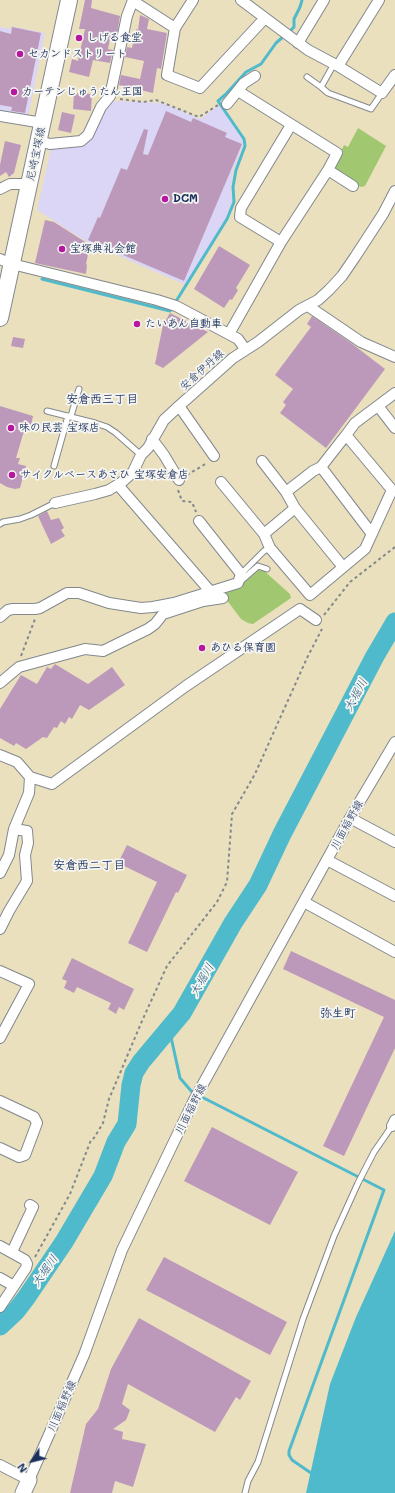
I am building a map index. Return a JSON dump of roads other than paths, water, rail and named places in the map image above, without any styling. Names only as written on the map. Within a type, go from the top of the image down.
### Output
[{"type":"main road","name":"尼崎宝塚線","points":[[0,326],[6,261],[29,184],[69,0]]},
{"type":"street","points":[[39,141],[50,144],[81,141],[88,135],[101,106],[110,96],[127,16],[133,0],[175,28]]},
{"type":"street","points":[[193,0],[175,28],[166,75],[200,88],[265,18]]},
{"type":"street","points":[[242,0],[308,50],[382,93],[395,75]]},
{"type":"street","points":[[298,43],[324,0]]},
{"type":"street","points":[[336,65],[379,0]]},
{"type":"street","points":[[227,104],[244,83],[255,76]]},
{"type":"street","points":[[229,334],[282,242],[328,170],[337,153],[238,91]]},
{"type":"street","points":[[0,116],[43,124]]},
{"type":"street","points":[[282,242],[240,217],[241,208],[291,125]]},
{"type":"street","points":[[328,170],[353,186]]},
{"type":"street","points":[[0,189],[10,184],[29,184]]},
{"type":"street","name":"安倉伊丹線","points":[[55,503],[95,494],[118,485],[133,472],[141,455],[148,448],[164,420],[179,406],[233,358],[258,342],[299,310],[308,306],[329,290],[342,276],[383,214],[395,191]]},
{"type":"street","points":[[6,261],[170,304],[238,339],[245,349]]},
{"type":"street","points":[[308,306],[361,342],[395,356]]},
{"type":"street","points":[[286,492],[313,471],[321,467],[355,423],[395,393]]},
{"type":"street","points":[[179,406],[214,456]]},
{"type":"street","points":[[378,406],[395,428]]},
{"type":"street","points":[[221,482],[264,534],[270,548],[310,595],[365,549],[393,487],[346,435]]},
{"type":"street","points":[[152,440],[164,455],[179,480]]},
{"type":"street","points":[[262,461],[286,492],[295,508],[343,567]]},
{"type":"street","points":[[321,467],[372,534]]},
{"type":"street","points":[[118,485],[210,592]]},
{"type":"street","points":[[264,534],[295,508]]},
{"type":"street","points":[[0,617],[8,610],[40,608],[67,593],[79,594],[109,603],[141,608],[174,603],[238,583],[241,574],[199,521]]},
{"type":"street","points":[[0,683],[19,667],[85,649],[103,651],[148,629],[155,624],[163,614],[203,602],[223,598]]},
{"type":"street","points":[[0,755],[17,762],[30,777],[52,784],[186,686],[300,609],[321,622]]},
{"type":"street","name":"川面稲野線","points":[[26,1486],[84,1355],[122,1250],[193,1102],[350,818],[395,742]]},
{"type":"street","points":[[0,873],[9,855],[14,829],[29,793],[30,777]]},
{"type":"street","points":[[350,818],[395,842]]},
{"type":"street","points":[[0,928],[27,881],[25,854],[28,843],[27,831],[14,829]]},
{"type":"street","points":[[327,860],[395,896]]},
{"type":"street","points":[[304,902],[395,952]]},
{"type":"street","points":[[0,971],[29,984],[0,1038]]},
{"type":"street","points":[[0,1101],[34,1117],[37,1123],[26,1155],[19,1157],[0,1148]]},
{"type":"street","points":[[12,1252],[33,1207]]},
{"type":"street","points":[[0,1246],[25,1260],[27,1264],[26,1268],[0,1307]]},
{"type":"street","points":[[0,1278],[14,1286]]},
{"type":"street","points":[[0,1465],[26,1486]]},
{"type":"lane","points":[[321,87],[336,65]]},
{"type":"lane","points":[[306,77],[328,93],[371,109],[382,93]]},
{"type":"lane","points":[[54,466],[79,389]]},
{"type":"lane","points":[[47,411],[108,427],[141,455]]},
{"type":"lane","name":"安倉伊丹線","points":[[0,524],[31,515],[55,503]]},
{"type":"lane","points":[[267,568],[258,566],[242,580],[241,574],[264,551],[270,548]]},
{"type":"lane","points":[[245,1493],[248,1481],[258,1462],[303,1319],[334,1236],[362,1174],[374,1152],[394,1123]]},
{"type":"water","points":[[395,1231],[395,1493],[306,1493],[330,1384],[356,1317]]},
{"type":"waterway","points":[[289,32],[294,27],[294,19],[302,0]]},
{"type":"waterway","points":[[42,279],[170,311],[227,219],[234,202],[233,187],[236,170],[245,146],[244,139],[218,101],[246,72],[261,64],[276,43],[284,36]]},
{"type":"waterway","name":"大堀川","points":[[0,1326],[16,1311],[26,1298],[64,1242],[103,1176],[116,1142],[127,1124],[131,1085],[134,1073],[141,1062],[182,1013],[233,923],[258,885],[282,834],[375,656],[395,622]]},
{"type":"waterway","points":[[169,1028],[180,1078],[192,1092],[384,1190],[289,1451],[289,1455],[292,1460],[311,1473]]},
{"type":"place","name":"しげる食堂","points":[[79,38]]},
{"type":"place","name":"セカンドストリート","points":[[20,54]]},
{"type":"place","name":"カーテンじゅうたん王国","points":[[14,92]]},
{"type":"place","name":"DCM","points":[[165,199]]},
{"type":"place","name":"宝塚典礼会館","points":[[62,249]]},
{"type":"place","name":"たいあん自動車","points":[[137,324]]},
{"type":"place","name":"味の民芸 宝塚店","points":[[11,428]]},
{"type":"place","name":"サイクルベースあさひ 宝塚安倉店","points":[[12,475]]},
{"type":"place","name":"あひる保育園","points":[[202,648]]},
{"type":"district","name":"安倉西三丁目","points":[[102,399]]},
{"type":"district","name":"安倉西二丁目","points":[[89,865]]},
{"type":"district","name":"弥生町","points":[[338,1013]]}]
